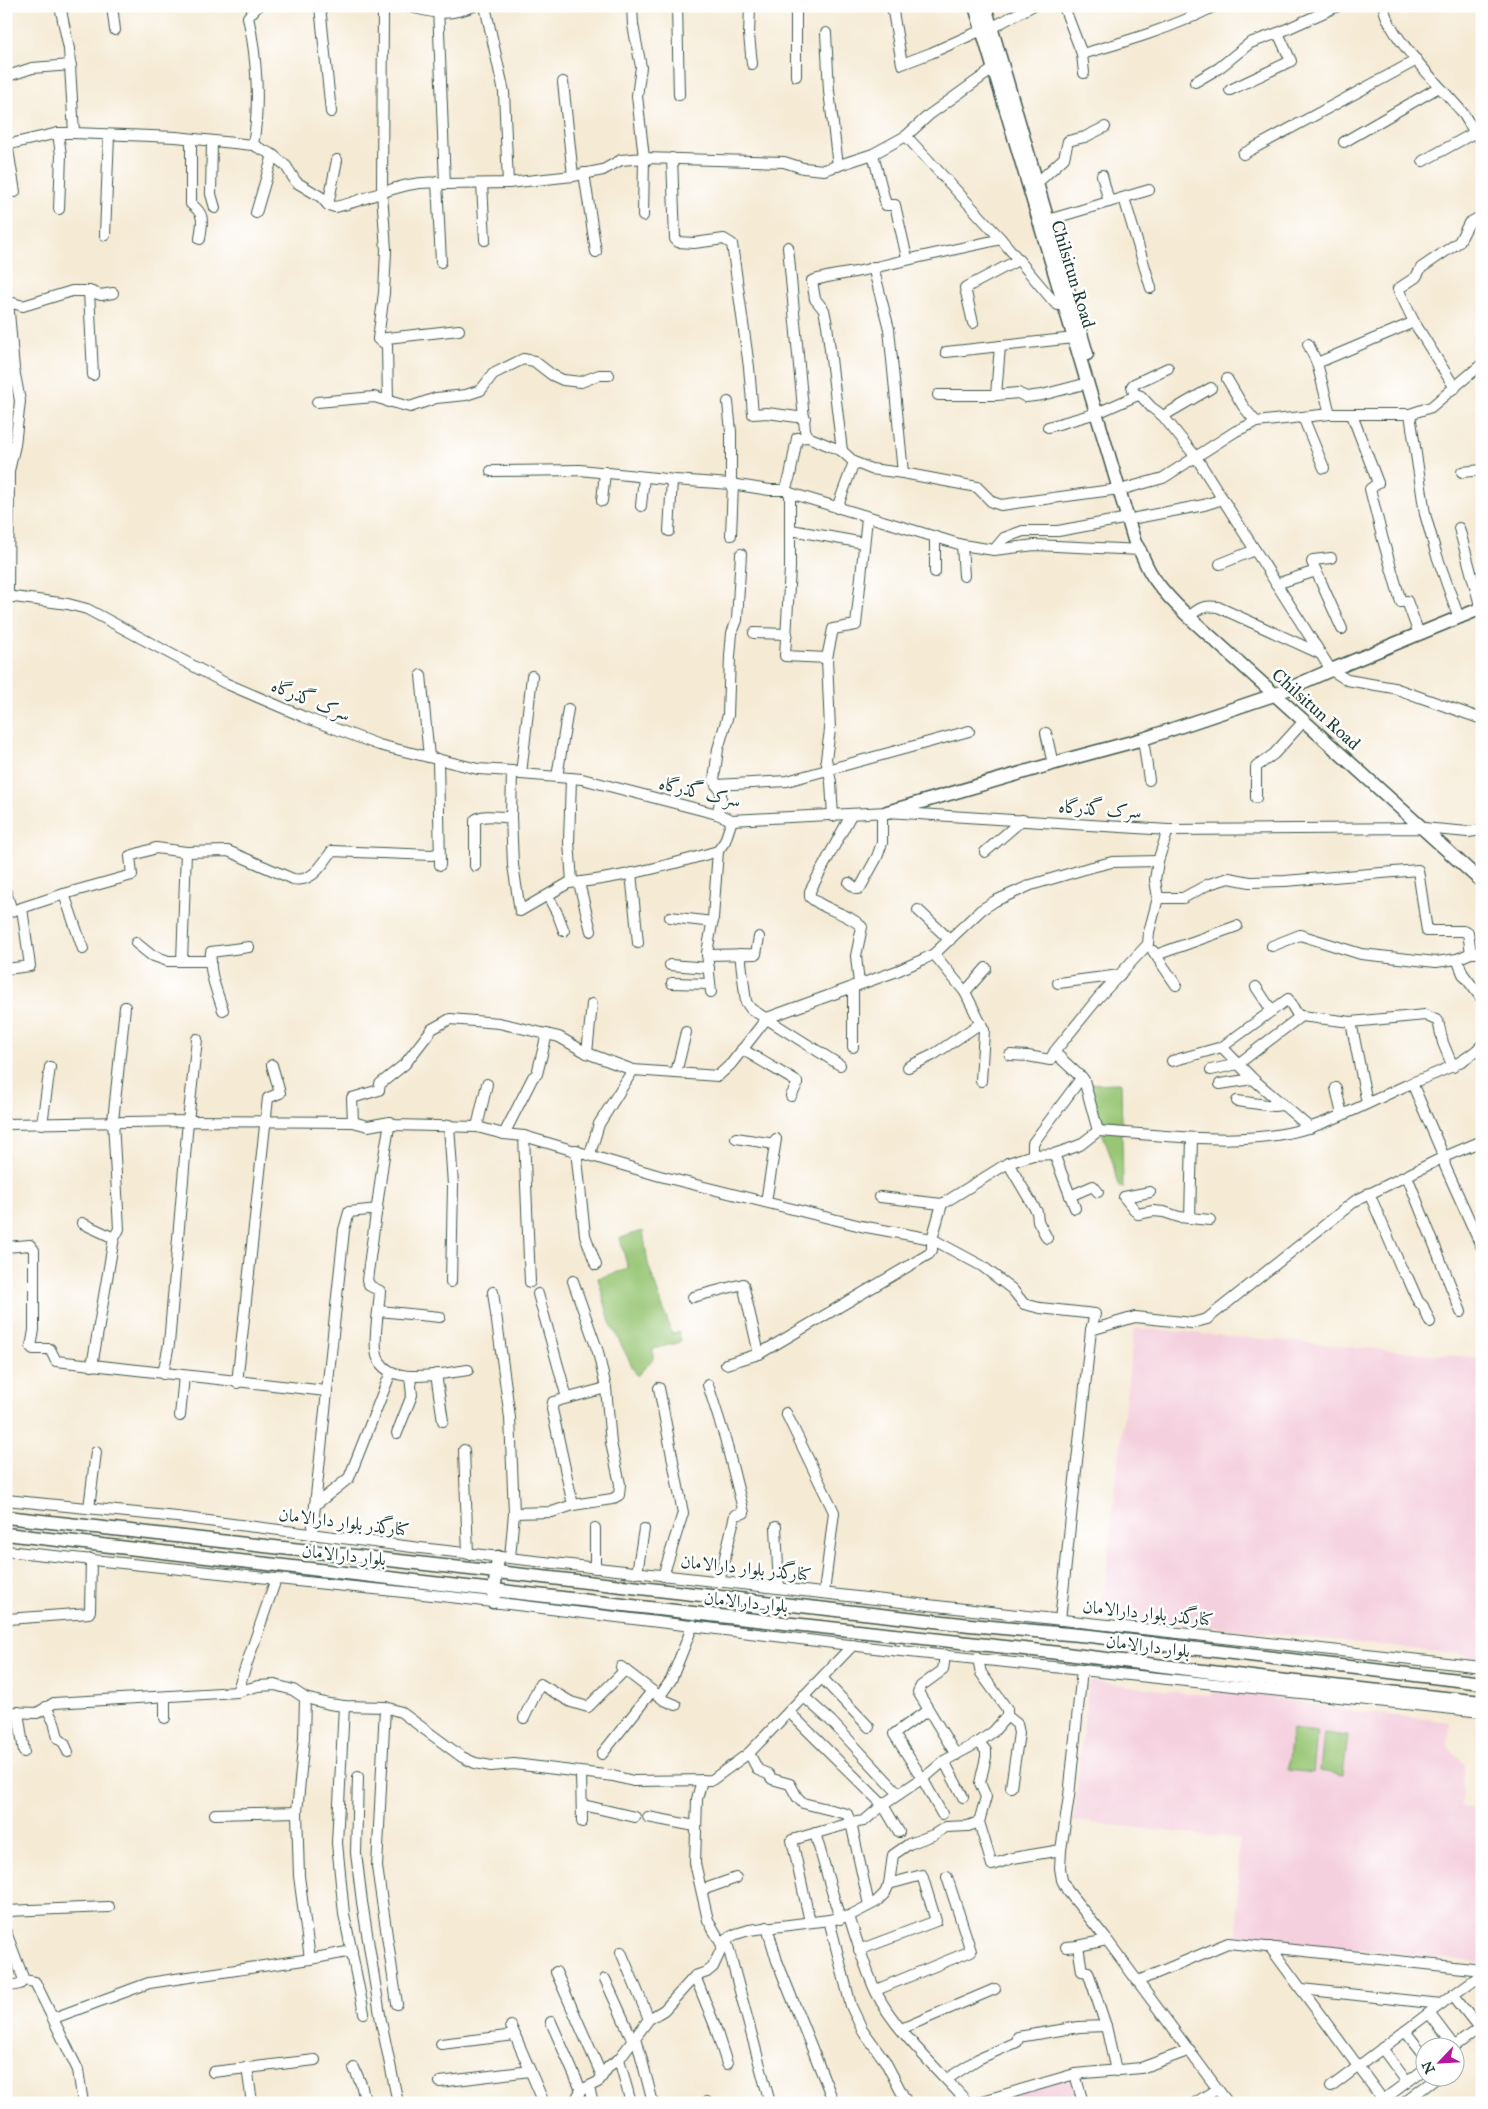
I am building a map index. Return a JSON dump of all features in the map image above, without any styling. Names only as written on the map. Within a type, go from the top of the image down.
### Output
[{"type":"main road","name":"Chilsitun Road","points":[[975,6],[986,29],[1037,183],[1100,411],[1132,518],[1135,543],[1141,550],[1148,570],[1164,592],[1189,617],[1274,696],[1482,882]]},
{"type":"main road","name":"Chilsitun Road","points":[[984,6],[993,69],[1088,383],[1100,411]]},
{"type":"main road","points":[[885,812],[1143,739],[1274,696],[1330,670],[1481,608]]},
{"type":"main road","name":"بلوار دارالامان","points":[[6,1517],[970,1625],[1090,1636],[1482,1683]]},
{"type":"main road","name":"بلوار دارالامان","points":[[6,1534],[494,1596],[1482,1702]]},
{"type":"main road","points":[[494,1596],[496,1571],[504,1557]]},
{"type":"street","points":[[60,6],[69,49],[74,133]]},
{"type":"street","points":[[112,6],[115,30]]},
{"type":"street","points":[[246,6],[254,54],[256,127],[253,145]]},
{"type":"street","points":[[248,17],[258,6]]},
{"type":"street","points":[[320,6],[330,112]]},
{"type":"street","points":[[378,339],[384,293],[386,250],[382,193],[383,6]]},
{"type":"street","points":[[406,6],[438,10],[474,6]]},
{"type":"street","points":[[485,6],[504,92],[508,183]]},
{"type":"street","points":[[632,6],[633,25],[641,67],[637,96],[644,158],[643,216]]},
{"type":"street","points":[[678,6],[679,96]]},
{"type":"street","points":[[750,6],[749,35],[752,64]]},
{"type":"street","points":[[796,6],[796,76]]},
{"type":"street","points":[[892,6],[902,64],[986,29],[1032,6]]},
{"type":"street","points":[[1190,6],[1196,16]]},
{"type":"street","points":[[1082,54],[1145,36],[1196,16],[1215,6]]},
{"type":"street","points":[[1195,82],[1218,68],[1250,43],[1278,33],[1338,6]]},
{"type":"street","points":[[1384,6],[1384,13],[1390,25],[1416,60],[1462,113],[1478,137],[1423,161]]},
{"type":"street","points":[[1064,7],[1082,54],[1084,73]]},
{"type":"street","points":[[438,10],[441,262]]},
{"type":"street","points":[[826,33],[829,91],[838,166]]},
{"type":"street","points":[[1230,90],[1292,61],[1278,33]]},
{"type":"street","points":[[1244,154],[1416,60]]},
{"type":"street","points":[[11,75],[32,68],[70,65]]},
{"type":"street","points":[[15,192],[7,144],[58,133],[176,137],[253,145],[273,155],[286,166],[296,182],[321,197],[328,205],[335,207],[411,185],[508,183],[573,176],[603,170],[621,160],[644,158],[784,162],[803,168],[824,170],[873,154],[906,136],[929,115],[993,69]]},
{"type":"street","points":[[563,82],[573,176]]},
{"type":"street","points":[[1344,142],[1439,87]]},
{"type":"street","points":[[1037,183],[1064,158],[1068,142],[1086,137],[1104,128]]},
{"type":"street","points":[[58,133],[61,155],[59,209]]},
{"type":"street","points":[[105,235],[109,135]]},
{"type":"street","points":[[906,136],[1001,239],[1054,302],[1058,305],[1064,305]]},
{"type":"street","points":[[191,139],[191,204],[200,211],[202,216],[200,240]]},
{"type":"street","points":[[212,142],[211,194],[215,208]]},
{"type":"street","points":[[873,154],[886,205],[895,205],[907,258]]},
{"type":"street","points":[[256,214],[273,155]]},
{"type":"street","points":[[672,158],[675,239],[678,242],[694,243],[724,239],[732,244],[749,367],[753,414],[805,418]]},
{"type":"street","points":[[328,205],[337,160]]},
{"type":"street","points":[[584,174],[596,252]]},
{"type":"street","points":[[1102,175],[1109,202]]},
{"type":"street","points":[[482,184],[485,240]]},
{"type":"street","points":[[1048,220],[1149,190]]},
{"type":"street","points":[[1124,198],[1151,288]]},
{"type":"street","points":[[1455,388],[1414,322],[1398,289],[1416,277],[1422,268],[1459,242],[1469,223],[1482,216]]},
{"type":"street","points":[[842,451],[827,325],[824,310],[815,299],[812,281],[907,258],[945,253],[1001,239]]},
{"type":"street","points":[[788,247],[808,437]]},
{"type":"street","points":[[973,323],[965,288],[1018,260]]},
{"type":"street","points":[[873,267],[888,329],[903,472]]},
{"type":"street","points":[[7,596],[8,470],[16,445],[20,401],[14,369],[7,301],[23,306],[72,291],[89,291],[101,295],[113,293]]},
{"type":"street","points":[[89,291],[94,375]]},
{"type":"street","points":[[1317,363],[1414,322]]},
{"type":"street","points":[[378,339],[459,330]]},
{"type":"street","points":[[946,352],[1074,338]]},
{"type":"street","points":[[378,339],[387,345],[388,402]]},
{"type":"street","points":[[1308,344],[1317,363],[1330,414]]},
{"type":"street","points":[[996,395],[1000,346]]},
{"type":"street","points":[[317,402],[374,397],[410,407],[436,398],[466,395],[481,390],[492,374],[523,359],[534,361],[552,375],[563,380],[581,382],[599,375],[609,375]]},
{"type":"street","points":[[827,658],[785,656],[791,530],[787,492],[797,438],[808,437],[842,451],[854,462],[870,469],[903,472],[977,487],[992,502],[1001,505],[1123,489],[1163,478],[1236,431],[1256,422],[1330,414],[1410,414],[1431,407],[1482,364]]},
{"type":"street","points":[[1135,396],[1132,386],[1134,384],[1168,368]]},
{"type":"street","points":[[1227,379],[1243,406],[1256,422]]},
{"type":"street","points":[[938,395],[1018,393],[1026,397],[1042,395],[1088,383]]},
{"type":"street","points":[[1163,416],[1211,388]]},
{"type":"street","points":[[1048,427],[1100,411],[1135,396],[1141,396],[1163,416],[1196,457],[1224,498],[1330,670],[1347,680],[1394,688],[1482,719]]},
{"type":"street","points":[[728,402],[731,432],[731,535]]},
{"type":"street","points":[[1410,414],[1425,514],[1436,553],[1459,618]]},
{"type":"street","points":[[1352,415],[1378,483],[1370,488],[1401,602],[1407,600],[1419,634]]},
{"type":"street","points":[[1303,417],[1324,468]]},
{"type":"street","points":[[837,508],[854,462]]},
{"type":"street","points":[[492,471],[580,470],[672,480],[732,484],[787,492],[962,545],[994,550],[1035,545],[1141,550]]},
{"type":"street","points":[[1462,472],[1482,470]]},
{"type":"street","points":[[602,501],[605,472]]},
{"type":"street","points":[[641,506],[644,477]]},
{"type":"street","points":[[669,531],[672,480]]},
{"type":"street","points":[[994,550],[1004,538],[1023,531],[1058,530],[1132,518],[1204,505],[1224,498]]},
{"type":"street","points":[[833,816],[829,770],[826,759],[830,730],[827,658],[833,629],[856,625],[868,518]]},
{"type":"street","points":[[1459,528],[1481,608]]},
{"type":"street","points":[[791,530],[864,543]]},
{"type":"street","points":[[935,537],[935,572]]},
{"type":"street","points":[[962,545],[964,576]]},
{"type":"street","points":[[1220,564],[1256,550]]},
{"type":"street","points":[[717,814],[721,792],[714,780],[718,749],[728,714],[732,633],[737,620],[742,554]]},
{"type":"street","points":[[1330,558],[1312,561],[1342,629]]},
{"type":"street","points":[[1276,584],[1316,571]]},
{"type":"street","name":"سرک گذرگاه","points":[[7,596],[68,604],[87,609],[233,686],[304,717],[379,745],[478,770],[582,779],[717,814],[732,820],[885,812],[1168,830],[1423,828],[1468,832],[1482,830]]},
{"type":"street","points":[[1189,617],[1206,605],[1218,607],[1322,655]]},
{"type":"street","points":[[754,633],[787,634]]},
{"type":"street","points":[[421,675],[433,758],[440,865]]},
{"type":"street","points":[[532,676],[511,818],[513,865],[518,908],[520,911],[574,883],[631,873],[718,851]]},
{"type":"street","points":[[557,777],[568,708]]},
{"type":"street","points":[[1256,798],[1256,767],[1274,754],[1303,722]]},
{"type":"street","points":[[716,785],[786,781],[969,730]]},
{"type":"street","points":[[1046,733],[1053,764]]},
{"type":"street","points":[[1143,739],[1149,780]]},
{"type":"street","points":[[570,778],[569,842],[572,878],[591,931]]},
{"type":"street","points":[[849,883],[856,889],[860,888],[877,857],[882,843],[885,812]]},
{"type":"street","points":[[851,815],[810,891],[810,897],[819,904],[855,920],[862,927],[856,956],[853,1047]]},
{"type":"street","points":[[475,866],[475,820],[486,817],[511,818]]},
{"type":"street","points":[[672,983],[711,988],[707,955],[713,922],[718,851],[725,841],[732,820]]},
{"type":"street","points":[[985,852],[1022,820]]},
{"type":"street","points":[[1010,1055],[1028,1056],[1049,1061],[1099,997],[1148,944],[1149,932],[1158,898],[1156,880],[1158,861],[1168,830]]},
{"type":"street","points":[[13,911],[64,894],[132,875],[130,856],[156,848],[186,852],[228,851],[293,879],[301,880],[307,879],[314,873],[332,851],[432,855],[440,853]]},
{"type":"street","points":[[182,961],[186,852]]},
{"type":"street","points":[[353,1122],[352,1098],[379,1090],[380,1084],[405,1064],[432,1029],[450,1018],[496,1022],[559,1037],[587,1053],[633,1070],[718,1076],[767,1018],[898,971],[934,954],[981,910],[995,901],[1031,885],[1112,862],[1158,861]]},
{"type":"street","points":[[1158,898],[1183,898],[1209,884],[1230,878],[1250,882],[1285,881],[1418,870],[1427,931],[1463,931],[1468,933],[1476,953],[1457,959],[1436,962],[1361,954],[1300,935],[1272,946]]},
{"type":"street","points":[[631,873],[638,943]]},
{"type":"street","points":[[6,892],[30,966],[6,969]]},
{"type":"street","points":[[64,894],[83,949]]},
{"type":"street","points":[[548,896],[564,931]]},
{"type":"street","points":[[918,910],[950,940]]},
{"type":"street","points":[[670,917],[713,922]]},
{"type":"street","points":[[1156,955],[1237,926]]},
{"type":"street","points":[[707,955],[757,954],[759,937]]},
{"type":"street","points":[[136,943],[151,955],[168,960],[211,961]]},
{"type":"street","points":[[1148,944],[1176,986]]},
{"type":"street","points":[[223,1010],[211,961],[211,952],[214,950],[249,947]]},
{"type":"street","points":[[740,954],[746,1002],[752,1009],[840,1065]]},
{"type":"street","points":[[934,954],[965,992],[984,1030],[981,1081]]},
{"type":"street","points":[[1457,959],[1463,974],[1482,1000]]},
{"type":"street","points":[[670,965],[708,968]]},
{"type":"street","points":[[965,992],[986,968]]},
{"type":"street","points":[[1058,983],[1120,975]]},
{"type":"street","points":[[1256,987],[1272,1011]]},
{"type":"street","points":[[1172,1061],[1222,1047],[1288,999],[1299,1017]]},
{"type":"street","points":[[587,1053],[592,1004]]},
{"type":"street","points":[[92,1366],[114,1238],[119,1229],[113,1121],[125,1008]]},
{"type":"street","points":[[1211,1070],[1238,1064],[1299,1017],[1351,1022],[1425,1015],[1438,1021],[1443,1043],[1452,1067]]},
{"type":"street","points":[[1351,1022],[1367,1103]]},
{"type":"street","points":[[908,1067],[933,1055],[981,1024]]},
{"type":"street","points":[[676,1073],[686,1032]]},
{"type":"street","points":[[504,1134],[533,1077],[537,1074],[547,1034]]},
{"type":"street","points":[[163,1374],[169,1344],[197,1039]]},
{"type":"street","points":[[880,1197],[942,1204],[1008,1163],[1033,1155],[1054,1154],[1080,1145],[1098,1131],[1192,1138],[1257,1137],[1310,1128],[1452,1067],[1482,1045]]},
{"type":"street","points":[[1222,1047],[1253,1079],[1310,1128]]},
{"type":"street","points":[[742,1049],[797,1082],[791,1096]]},
{"type":"street","points":[[1055,1053],[1082,1077],[1098,1131]]},
{"type":"street","points":[[237,1383],[268,1098],[280,1093],[272,1065]]},
{"type":"street","points":[[42,1124],[50,1067]]},
{"type":"street","points":[[590,1154],[599,1124],[633,1070]]},
{"type":"street","points":[[1033,1155],[1033,1143],[1082,1077]]},
{"type":"street","points":[[1220,1084],[1253,1079]]},
{"type":"street","points":[[1412,1083],[1444,1157],[1445,1166],[1482,1248]]},
{"type":"street","points":[[477,1127],[487,1084]]},
{"type":"street","points":[[1336,1088],[1342,1115]]},
{"type":"street","points":[[1237,1101],[1274,1106],[1282,1105]]},
{"type":"street","points":[[6,1124],[188,1121],[266,1123],[353,1122],[368,1126],[390,1122],[394,1125],[477,1127],[504,1134],[524,1136],[590,1154],[641,1171],[861,1226],[932,1239],[982,1266],[1012,1290],[1024,1304],[1040,1308],[1095,1314],[1091,1330],[1060,1620]]},
{"type":"street","points":[[390,1122],[367,1280],[370,1286],[380,1291],[376,1350],[380,1362],[391,1372],[410,1377],[468,1370]]},
{"type":"street","points":[[449,1125],[453,1185],[451,1282]]},
{"type":"street","points":[[524,1136],[530,1282]]},
{"type":"street","points":[[736,1138],[776,1142],[766,1202]]},
{"type":"street","points":[[1190,1218],[1192,1138]]},
{"type":"street","points":[[1091,1330],[1135,1317],[1192,1323],[1207,1319],[1332,1218],[1369,1193],[1482,1141]]},
{"type":"street","points":[[576,1150],[585,1235],[596,1265]]},
{"type":"street","points":[[1054,1154],[1075,1208]]},
{"type":"street","points":[[1008,1163],[1037,1212],[1038,1221],[1047,1238]]},
{"type":"street","points":[[1407,1176],[1461,1312]]},
{"type":"street","points":[[1070,1196],[1093,1186],[1098,1192]]},
{"type":"street","points":[[1150,1192],[1124,1197],[1138,1214],[1153,1211],[1210,1220]]},
{"type":"street","points":[[1369,1193],[1403,1272],[1408,1278],[1430,1322]]},
{"type":"street","points":[[726,1364],[759,1354],[929,1254],[932,1250],[932,1239],[942,1204]]},
{"type":"street","points":[[312,1534],[326,1391],[347,1216],[349,1212],[378,1210]]},
{"type":"street","points":[[82,1223],[114,1238]]},
{"type":"street","points":[[6,1247],[30,1245],[34,1250],[32,1349],[50,1349],[56,1361],[237,1383],[326,1391]]},
{"type":"street","points":[[514,1513],[552,1512],[573,1505],[612,1499],[619,1495],[620,1484],[611,1443],[606,1388],[595,1341],[573,1281]]},
{"type":"street","points":[[693,1297],[743,1284],[759,1354]]},
{"type":"street","points":[[493,1292],[510,1418],[514,1513],[504,1557]]},
{"type":"street","points":[[538,1294],[567,1398]]},
{"type":"street","points":[[379,1310],[440,1316]]},
{"type":"street","points":[[315,1504],[349,1478],[391,1372]]},
{"type":"street","points":[[436,1374],[443,1422]]},
{"type":"street","points":[[180,1416],[184,1376]]},
{"type":"street","points":[[396,1433],[412,1395],[410,1377]]},
{"type":"street","points":[[708,1385],[725,1438],[744,1513],[735,1515],[719,1582]]},
{"type":"street","points":[[573,1505],[552,1409],[553,1402],[606,1388]]},
{"type":"street","points":[[658,1388],[683,1514],[663,1576]]},
{"type":"street","points":[[786,1413],[834,1512],[824,1593]]},
{"type":"street","points":[[464,1450],[468,1554]]},
{"type":"street","points":[[89,1508],[96,1452]]},
{"type":"street","name":"کنارگذر بلوار دارالامان","points":[[6,1500],[312,1534],[468,1554],[1482,1667]]},
{"type":"street","points":[[776,1527],[779,1588]]},
{"type":"street","points":[[595,1528],[595,1568]]},
{"type":"street","points":[[637,1573],[644,1529]]},
{"type":"street","points":[[6,1551],[276,1579],[494,1596],[693,1625],[853,1645],[1482,1712]]},
{"type":"street","points":[[8,1619],[89,1613],[91,1560]]},
{"type":"street","points":[[237,1692],[276,1579]]},
{"type":"street","points":[[602,1754],[656,1693],[671,1680],[693,1625]]},
{"type":"street","points":[[6,1712],[37,1713],[54,1703],[237,1692],[258,1686],[275,1685],[293,1690],[305,1698],[344,1706],[385,1707],[401,1712],[462,1758],[475,1763],[492,1766],[514,1764],[613,1776],[633,1781],[712,1780],[749,1753],[853,1645]]},
{"type":"street","points":[[945,1655],[943,1670],[918,1689],[928,1710],[956,1755]]},
{"type":"street","points":[[810,1922],[792,1840],[864,1821],[944,1761],[980,1742],[994,1731],[1007,1716],[1007,1709],[981,1673],[978,1659]]},
{"type":"street","points":[[524,1718],[540,1684],[571,1702],[588,1707],[623,1668],[664,1700],[676,1705]]},
{"type":"street","points":[[1082,1670],[1069,1796],[1061,1850],[1060,1868],[1062,1880],[1067,1890],[1138,1981],[1228,2103]]},
{"type":"street","points":[[822,1678],[868,1727]]},
{"type":"street","points":[[803,1696],[830,1721],[899,1794]]},
{"type":"street","points":[[165,1697],[165,1718]]},
{"type":"street","points":[[305,1698],[304,1738],[297,1812],[299,1876],[310,1960]]},
{"type":"street","points":[[344,1706],[337,1843],[344,1914],[364,2013]]},
{"type":"street","points":[[385,1707],[378,1867],[397,2004]]},
{"type":"street","points":[[46,1708],[58,1738],[64,1743],[68,1752]]},
{"type":"street","points":[[928,1710],[894,1734],[942,1814]]},
{"type":"street","points":[[18,1712],[24,1752]]},
{"type":"street","points":[[789,1712],[883,1805],[899,1832]]},
{"type":"street","points":[[1007,1716],[1016,1722],[1019,1733],[1011,1787]]},
{"type":"street","points":[[980,1742],[986,1752],[980,1783],[986,1797],[979,1822],[992,1865],[1013,1858],[1061,1850]]},
{"type":"street","points":[[749,1753],[758,1770],[768,1774],[772,1779],[790,1784],[797,1797],[803,1802],[846,1814],[851,1823],[869,1905]]},
{"type":"street","points":[[944,1761],[963,1796]]},
{"type":"street","points":[[581,1773],[582,1822]]},
{"type":"street","points":[[358,1777],[356,1853],[362,1902],[381,2021],[398,2103]]},
{"type":"street","points":[[702,1780],[697,1799],[694,1863],[708,1920],[724,1942],[770,2103]]},
{"type":"street","points":[[583,1805],[635,1817]]},
{"type":"street","points":[[215,1814],[297,1812]]},
{"type":"street","points":[[648,1817],[695,1826]]},
{"type":"street","points":[[574,2103],[585,2089],[598,2082],[609,2066],[619,2058],[635,2039],[649,2019],[664,2010],[695,1976],[713,1968],[724,1942],[736,1934],[767,1926],[844,1917],[876,1902],[885,1893],[889,1884],[893,1855],[901,1848],[933,1835],[946,1827],[968,1826],[979,1822]]},
{"type":"street","points":[[815,1833],[844,1917],[876,1990],[901,2029],[968,2103]]},
{"type":"street","points":[[859,1950],[936,1921],[922,1875],[889,1884]]},
{"type":"street","points":[[876,1990],[971,1951],[947,1877]]},
{"type":"street","points":[[702,1890],[736,1878]]},
{"type":"street","points":[[6,1911],[109,1906]]},
{"type":"street","points":[[829,1920],[851,2006],[862,2029],[885,2061],[907,2103]]},
{"type":"street","points":[[767,1926],[777,1961],[834,2103]]},
{"type":"street","points":[[6,1932],[24,1980]]},
{"type":"street","points":[[1066,1947],[1107,1940]]},
{"type":"street","points":[[1138,1981],[1228,1943],[1482,1970]]},
{"type":"street","points":[[1078,1946],[1082,1971],[1088,1972],[1106,2026],[1116,2071]]},
{"type":"street","points":[[1270,1948],[1382,2100],[1416,2075]]},
{"type":"street","points":[[54,2018],[149,1982],[310,1960],[352,1951]]},
{"type":"street","points":[[621,1952],[649,2019]]},
{"type":"street","points":[[556,1972],[602,2076]]},
{"type":"street","points":[[1330,2087],[1482,1974]]},
{"type":"street","points":[[695,1976],[715,2026],[726,2064]]},
{"type":"street","points":[[605,1978],[635,2039],[652,2103]]},
{"type":"street","points":[[6,1987],[20,1984],[24,1980]]},
{"type":"street","points":[[24,1980],[35,1982],[54,2018],[78,2070],[83,2103]]},
{"type":"street","points":[[901,2029],[995,1989]]},
{"type":"street","points":[[1301,1989],[1442,2004]]},
{"type":"street","points":[[1453,1995],[1479,2028],[1466,2037]]},
{"type":"street","points":[[1429,2013],[1446,2036]]},
{"type":"street","points":[[551,2022],[593,2103]]},
{"type":"street","points":[[947,2079],[978,2059],[1017,2042],[1018,2037],[1079,2027],[1106,2026]]},
{"type":"street","points":[[441,2044],[513,2031],[544,2103]]},
{"type":"street","points":[[1405,2031],[1416,2045]]},
{"type":"street","points":[[1382,2048],[1407,2082]]},
{"type":"street","points":[[976,2103],[1074,2074],[1141,2068],[1190,2050]]},
{"type":"street","points":[[619,2058],[631,2103]]},
{"type":"street","points":[[213,2072],[315,2060]]},
{"type":"street","points":[[247,2067],[252,2103]]},
{"type":"street","points":[[354,2068],[366,2103]]},
{"type":"street","points":[[440,2082],[530,2071]]},
{"type":"street","points":[[1074,2074],[1083,2103]]},
{"type":"street","points":[[1404,2103],[1426,2086]]},
{"type":"street","points":[[1195,2103],[1218,2089]]},
{"type":"shaded area","points":[[1134,1328],[1482,1358],[1482,1657],[1101,1614]]},
{"type":"shaded area","points":[[1089,1681],[1211,1696],[1212,1691],[1257,1695],[1354,1711],[1450,1722],[1448,1747],[1465,1765],[1460,1806],[1482,1810],[1482,1963],[1329,1946],[1237,1939],[1239,1839],[1073,1821]]},
{"type":"shaded area","points":[[1073,2074],[1081,2103],[985,2103]]},
{"type":"green space","points":[[1121,1083],[1123,1188],[1119,1187],[1087,1084]]},
{"type":"green space","points":[[643,1231],[648,1264],[672,1334],[679,1332],[681,1342],[653,1349],[653,1359],[637,1376],[610,1322],[598,1278],[628,1269],[620,1238]]},
{"type":"green space","points":[[1292,1729],[1317,1732],[1313,1773],[1288,1770]]},
{"type":"green space","points":[[1324,1733],[1348,1736],[1343,1775],[1320,1771]]}]
